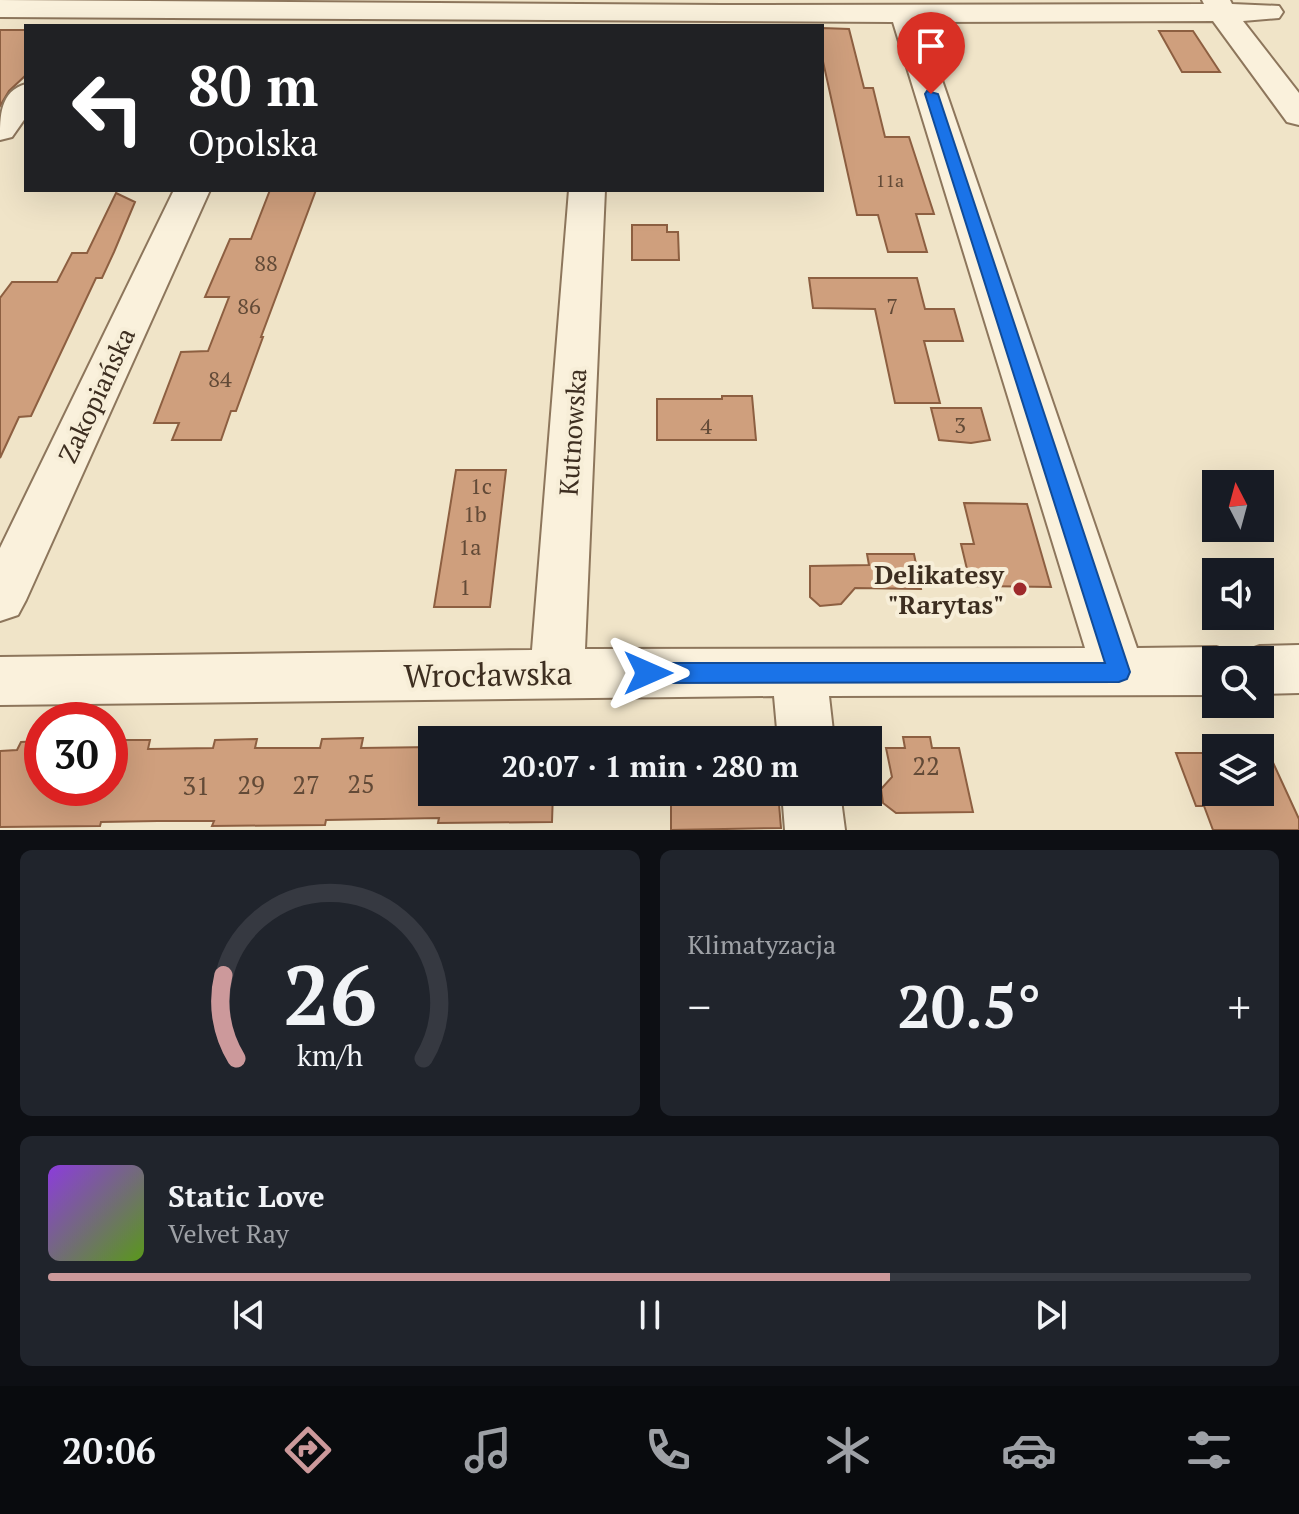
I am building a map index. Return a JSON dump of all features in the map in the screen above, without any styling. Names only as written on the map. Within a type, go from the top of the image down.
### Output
[{"type":"street","points":[[13,6],[81,17],[276,12],[598,18],[722,7],[904,12],[1039,6],[1249,9],[1299,115]]},
{"type":"street","points":[[904,12],[1119,672]]},
{"type":"street","points":[[0,130],[24,97]]},
{"type":"street","name":"Zakopiańska","points":[[0,600],[191,192]]},
{"type":"street","name":"Kutnowska","points":[[557,673],[587,192]]},
{"type":"street","points":[[1274,670],[1299,669]]},
{"type":"street","name":"Wrocławska","points":[[0,681],[557,673],[1202,671]]},
{"type":"street","points":[[799,674],[805,726]]},
{"type":"street","points":[[812,806],[815,830]]},
{"type":"building","points":[[824,28],[849,29],[864,88],[873,88],[885,137],[909,137],[934,214],[916,214],[927,252],[888,252],[878,215],[857,215],[824,66]]},
{"type":"building","points":[[0,30],[24,30],[24,77],[9,91],[0,106]]},
{"type":"building","points":[[1159,31],[1193,31],[1220,72],[1182,72]]},
{"type":"building","points":[[269,192],[315,192],[236,411],[231,411],[221,440],[172,440],[179,423],[154,423],[181,352],[208,351],[229,297],[205,297],[230,239],[251,239]]},
{"type":"building","points":[[116,193],[135,202],[114,252],[102,278],[96,278],[31,416],[19,417],[0,458],[0,298],[12,282],[57,282],[72,253],[87,253]]},
{"type":"building","points":[[632,225],[667,225],[667,232],[678,232],[679,260],[632,260]]},
{"type":"building","points":[[809,278],[917,278],[925,309],[954,309],[963,341],[924,341],[940,403],[895,403],[875,309],[813,308]]},
{"type":"building","points":[[722,396],[752,396],[756,440],[657,440],[657,399],[722,399]]},
{"type":"building","points":[[931,408],[981,408],[990,440],[971,443],[939,440]]},
{"type":"building","points":[[456,470],[506,470],[490,607],[434,607]]},
{"type":"building","points":[[964,503],[1027,504],[1051,587],[971,586],[961,544],[974,544]]},
{"type":"building","points":[[867,554],[914,554],[921,589],[855,588],[841,604],[820,606],[810,597],[810,566],[869,565]]},
{"type":"building","points":[[903,737],[930,737],[932,748],[959,748],[973,812],[896,813],[883,803],[882,788],[892,777],[886,748],[905,748]]},
{"type":"building","points":[[363,738],[361,748],[418,747],[418,806],[553,806],[552,822],[438,823],[439,818],[326,820],[325,825],[212,826],[214,821],[158,821],[101,822],[100,826],[0,827],[0,751],[17,750],[21,742],[24,742],[24,806],[128,806],[128,740],[150,740],[148,749],[213,748],[215,740],[257,739],[255,748],[320,748],[322,739]]},
{"type":"building","points":[[1176,753],[1202,753],[1202,806],[1196,806]]},
{"type":"building","points":[[1274,765],[1299,819],[1299,830],[1213,830],[1204,806],[1274,806]]},
{"type":"building","points":[[671,806],[779,806],[781,828],[671,830]]},
{"type":"place","name":"Delikatesy \"Rarytas\"","points":[[1020,589]]},
{"type":"route","points":[[648,673],[1119,672],[931,94]]}]
